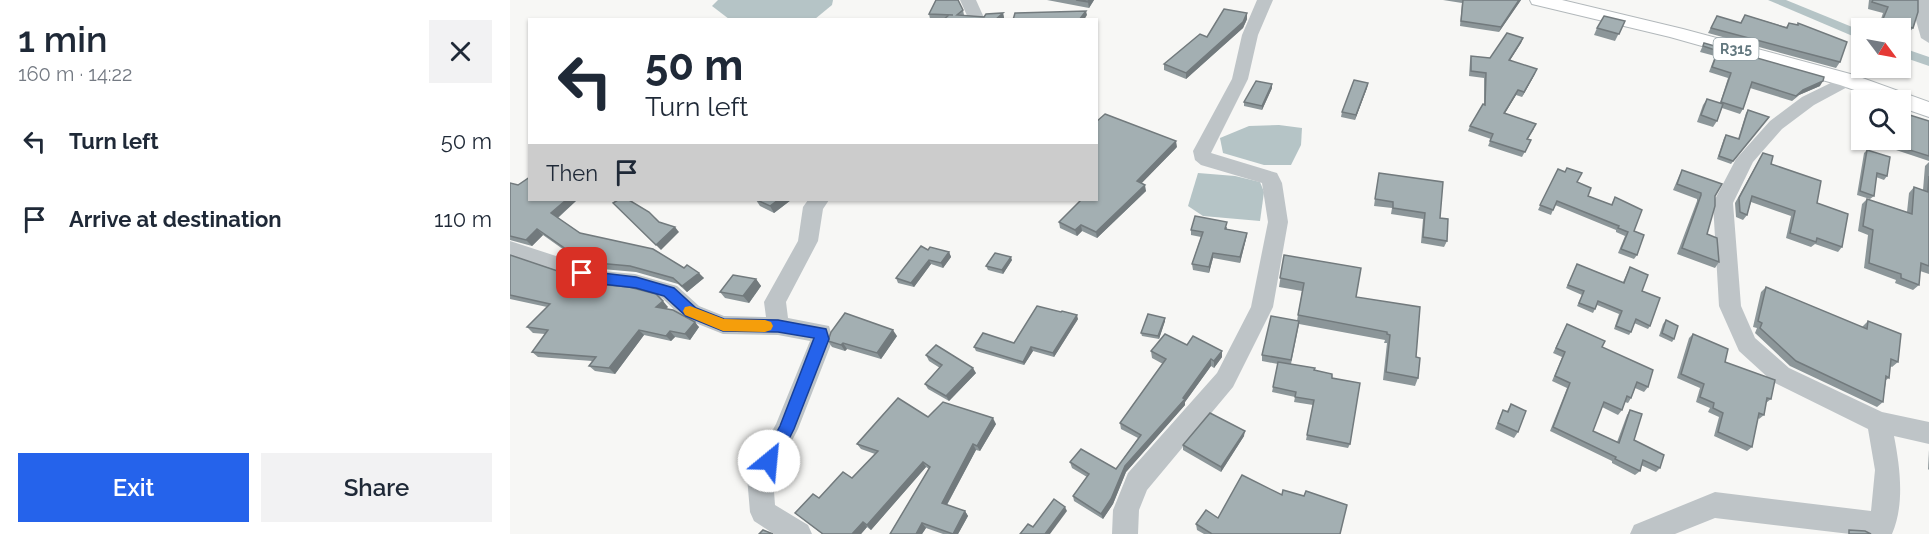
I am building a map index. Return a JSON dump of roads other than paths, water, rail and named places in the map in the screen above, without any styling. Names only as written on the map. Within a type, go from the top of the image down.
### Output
[{"type":"main road","name":"R315","points":[[1539,0],[1676,33],[1847,80],[1929,110]]},
{"type":"street","points":[[968,0],[976,18]]},
{"type":"street","points":[[1125,534],[1126,510],[1137,482],[1226,380],[1262,307],[1278,222],[1272,183],[1270,178],[1262,175],[1208,160],[1202,155],[1202,151],[1239,79],[1250,35],[1266,0]]},
{"type":"street","points":[[1925,0],[1923,17],[1929,38]]},
{"type":"street","points":[[1847,80],[1808,101],[1776,125],[1745,159],[1723,203],[1730,306],[1747,344],[1781,375],[1879,422],[1929,433]]},
{"type":"street","points":[[778,326],[775,302],[808,241],[813,207],[818,201]]},
{"type":"street","points":[[510,249],[602,279],[636,282],[669,292],[691,312],[723,325],[778,326],[821,333],[822,339],[786,429],[760,477],[763,512],[799,534]]},
{"type":"street","points":[[1643,534],[1714,505],[1883,525],[1888,470],[1879,422]]},
{"type":"waterway","points":[[1775,0],[1851,31]]},
{"type":"waterway","points":[[1911,55],[1929,62]]}]
